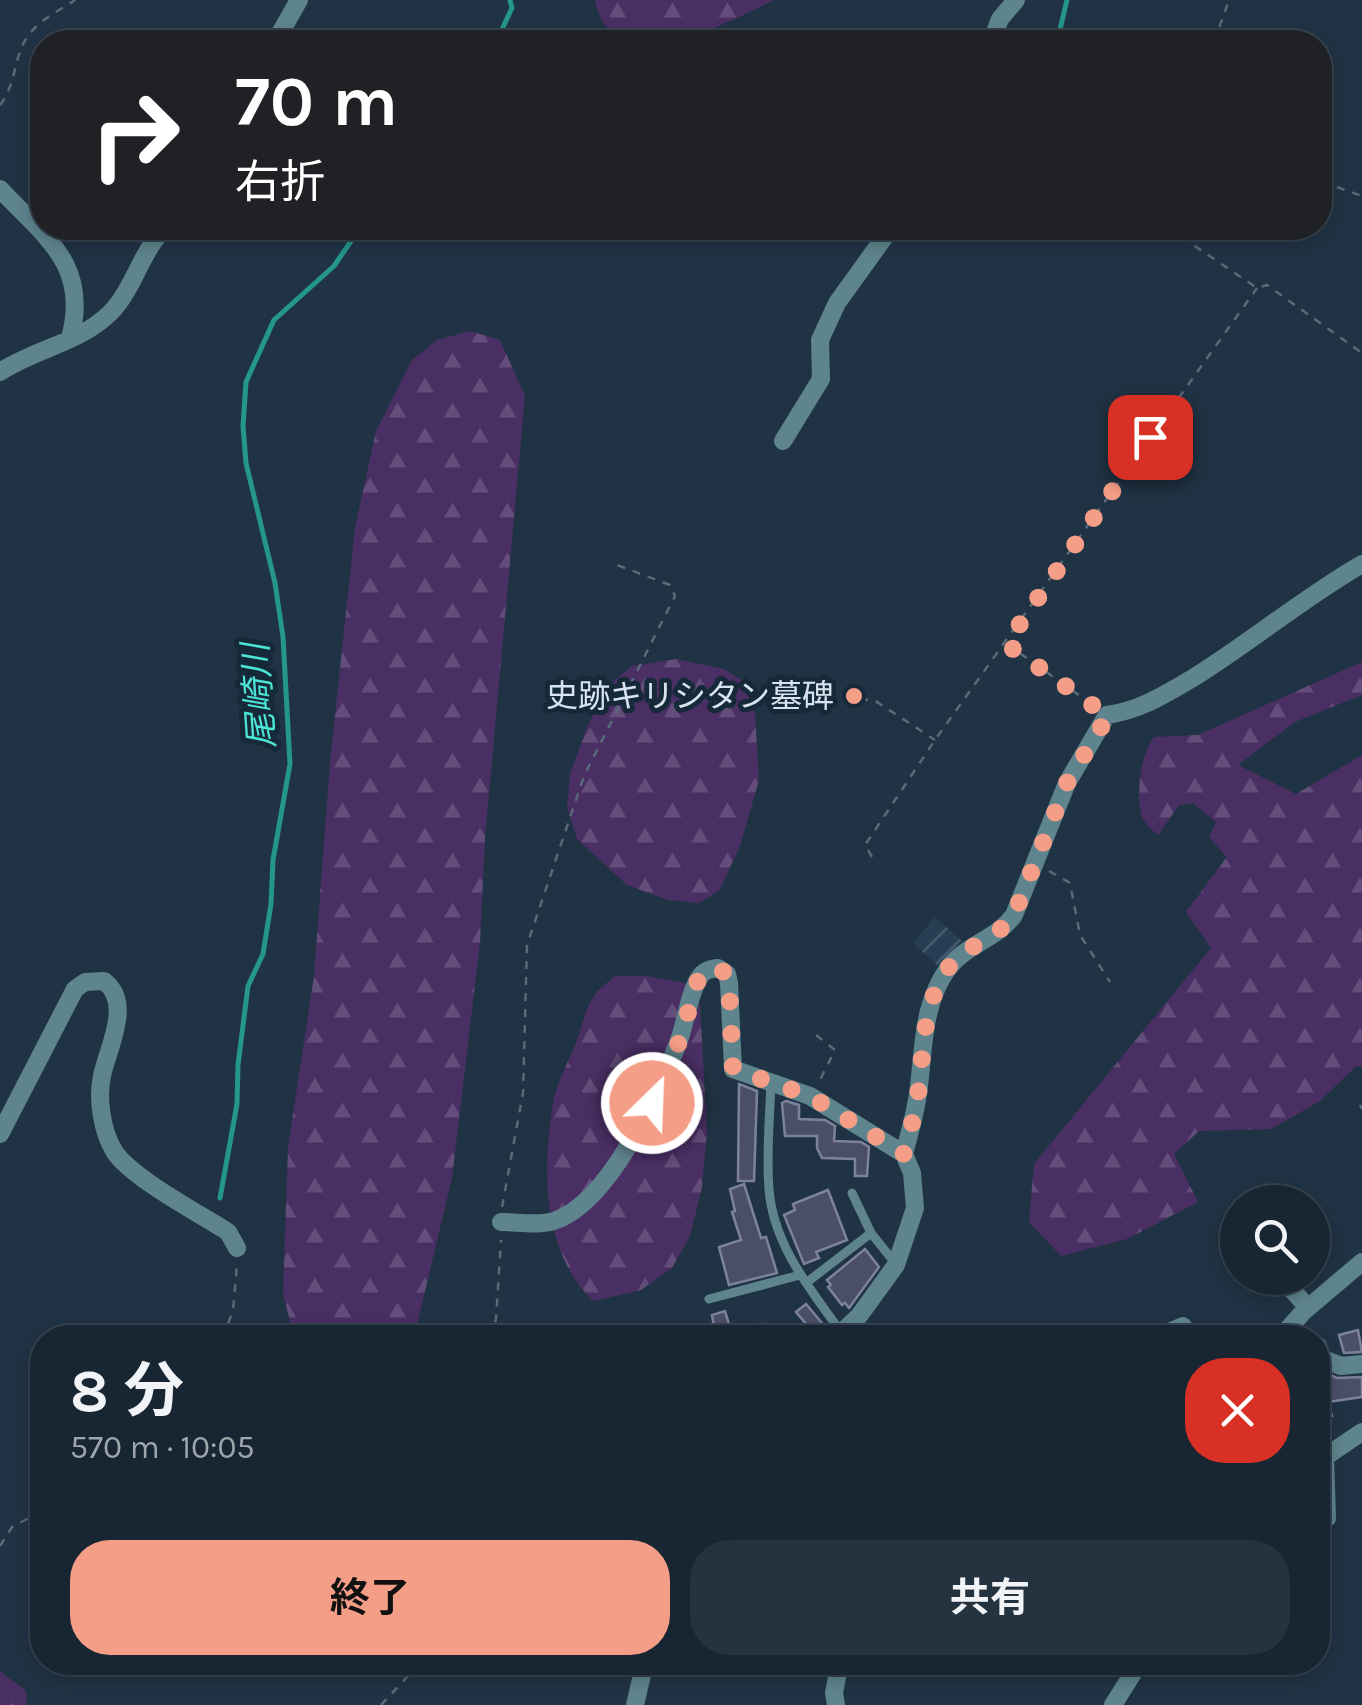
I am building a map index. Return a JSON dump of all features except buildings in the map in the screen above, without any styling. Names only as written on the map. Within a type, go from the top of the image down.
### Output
[{"type":"street","points":[[281,30],[299,0]]},
{"type":"street","points":[[996,30],[1016,0]]},
{"type":"street","points":[[0,189],[30,222]]},
{"type":"street","points":[[46,240],[67,263],[75,308],[70,338]]},
{"type":"street","points":[[0,372],[93,327],[113,310],[154,240]]},
{"type":"street","points":[[782,441],[821,379],[820,340],[837,303],[882,240]]},
{"type":"street","points":[[851,1325],[896,1266],[915,1208],[912,1173],[904,1154],[919,1086],[920,1051],[934,994],[961,952],[1004,929],[1035,865],[1067,783],[1108,716],[1143,708],[1160,698],[1241,648],[1325,585],[1362,564]]},
{"type":"street","points":[[501,1222],[557,1220],[586,1202],[606,1182],[652,1103],[679,1042],[698,980],[708,970],[718,968],[727,974],[733,1069],[810,1096],[904,1154]]},
{"type":"street","points":[[0,1134],[74,989],[84,982],[104,981],[114,992],[118,1015],[100,1092],[108,1139],[123,1163],[228,1232],[237,1248]]},
{"type":"street","points":[[1292,1325],[1362,1262]]},
{"type":"street","points":[[1295,1295],[1306,1310],[1310,1325]]},
{"type":"street","points":[[1330,1362],[1341,1366],[1362,1364]]},
{"type":"street","points":[[1330,1454],[1362,1432]]},
{"type":"street","points":[[635,1705],[642,1675]]},
{"type":"street","points":[[836,1705],[837,1675]]},
{"type":"street","points":[[1113,1705],[1132,1675]]},
{"type":"lane","points":[[771,1080],[768,1187],[777,1225],[803,1279],[834,1325]]},
{"type":"lane","points":[[852,1193],[871,1233],[896,1266]]},
{"type":"lane","points":[[709,1299],[803,1279],[871,1233]]},
{"type":"path","points":[[36,30],[75,0]]},
{"type":"path","points":[[1218,30],[1229,0]]},
{"type":"path","points":[[0,105],[9,93],[30,35]]},
{"type":"path","points":[[1337,186],[1362,196]]},
{"type":"path","points":[[1186,240],[1256,288]]},
{"type":"path","points":[[872,857],[866,845],[893,802],[1256,288],[1267,285],[1362,351]]},
{"type":"path","points":[[494,1325],[501,1270],[504,1181],[523,1093],[528,945],[584,776],[675,596],[670,586],[617,565]]},
{"type":"path","points":[[1006,644],[1108,716]]},
{"type":"path","points":[[844,699],[874,700],[935,740]]},
{"type":"path","points":[[1035,865],[1070,883],[1080,935],[1110,982]]},
{"type":"path","points":[[810,1096],[835,1050],[816,1035]]},
{"type":"path","points":[[228,1325],[234,1311],[237,1248]]},
{"type":"path","points":[[0,1546],[12,1527],[30,1515]]},
{"type":"path","points":[[381,1705],[409,1675]]},
{"type":"shaded area","points":[[935,917],[962,941],[939,967],[913,943]]},
{"type":"green space","points":[[595,0],[774,0],[707,30],[611,30],[605,26]]},
{"type":"green space","points":[[470,331],[500,340],[525,396],[485,838],[480,942],[452,1178],[417,1325],[291,1325],[283,1294],[288,1147],[314,976],[330,762],[355,528],[376,431],[412,360],[437,340]]},
{"type":"green space","points":[[676,659],[724,669],[743,681],[755,714],[759,780],[740,846],[719,891],[699,903],[668,900],[627,885],[577,839],[567,806],[570,774],[587,727],[610,684],[632,666]]},
{"type":"green space","points":[[1362,662],[1362,695],[1295,722],[1238,765],[1296,794],[1362,755],[1362,1067],[1356,1066],[1320,1101],[1271,1129],[1199,1131],[1174,1154],[1198,1202],[1127,1239],[1061,1256],[1029,1222],[1034,1164],[1211,948],[1186,912],[1227,857],[1209,837],[1216,822],[1193,803],[1179,805],[1158,835],[1145,822],[1139,787],[1149,744],[1154,737],[1198,735]]},
{"type":"green space","points":[[616,976],[646,976],[685,983],[700,1006],[707,1131],[702,1187],[690,1236],[672,1268],[641,1290],[593,1301],[576,1281],[555,1234],[547,1156],[553,1104],[585,1014],[598,991]]},
{"type":"green space","points":[[0,1671],[26,1691],[27,1705],[0,1705]]},
{"type":"waterway","name":"尾崎川","points":[[502,30],[512,8],[510,0]]},
{"type":"waterway","points":[[1060,30],[1067,0]]},
{"type":"waterway","name":"尾崎川","points":[[220,1198],[237,1104],[248,986],[263,954],[273,860],[290,764],[283,637],[275,583],[246,463],[246,382],[274,320],[334,266],[352,240]]},
{"type":"place","name":"史跡キリシタン墓碑","points":[[854,696]]},
{"type":"route","points":[[652,1103],[679,1042],[698,980],[708,970],[723,969],[729,983],[733,1069],[810,1096],[904,1154],[919,1086],[920,1051],[934,994],[961,952],[1004,929],[1014,915],[1067,783],[1108,716],[1006,644],[1150,437]]}]
